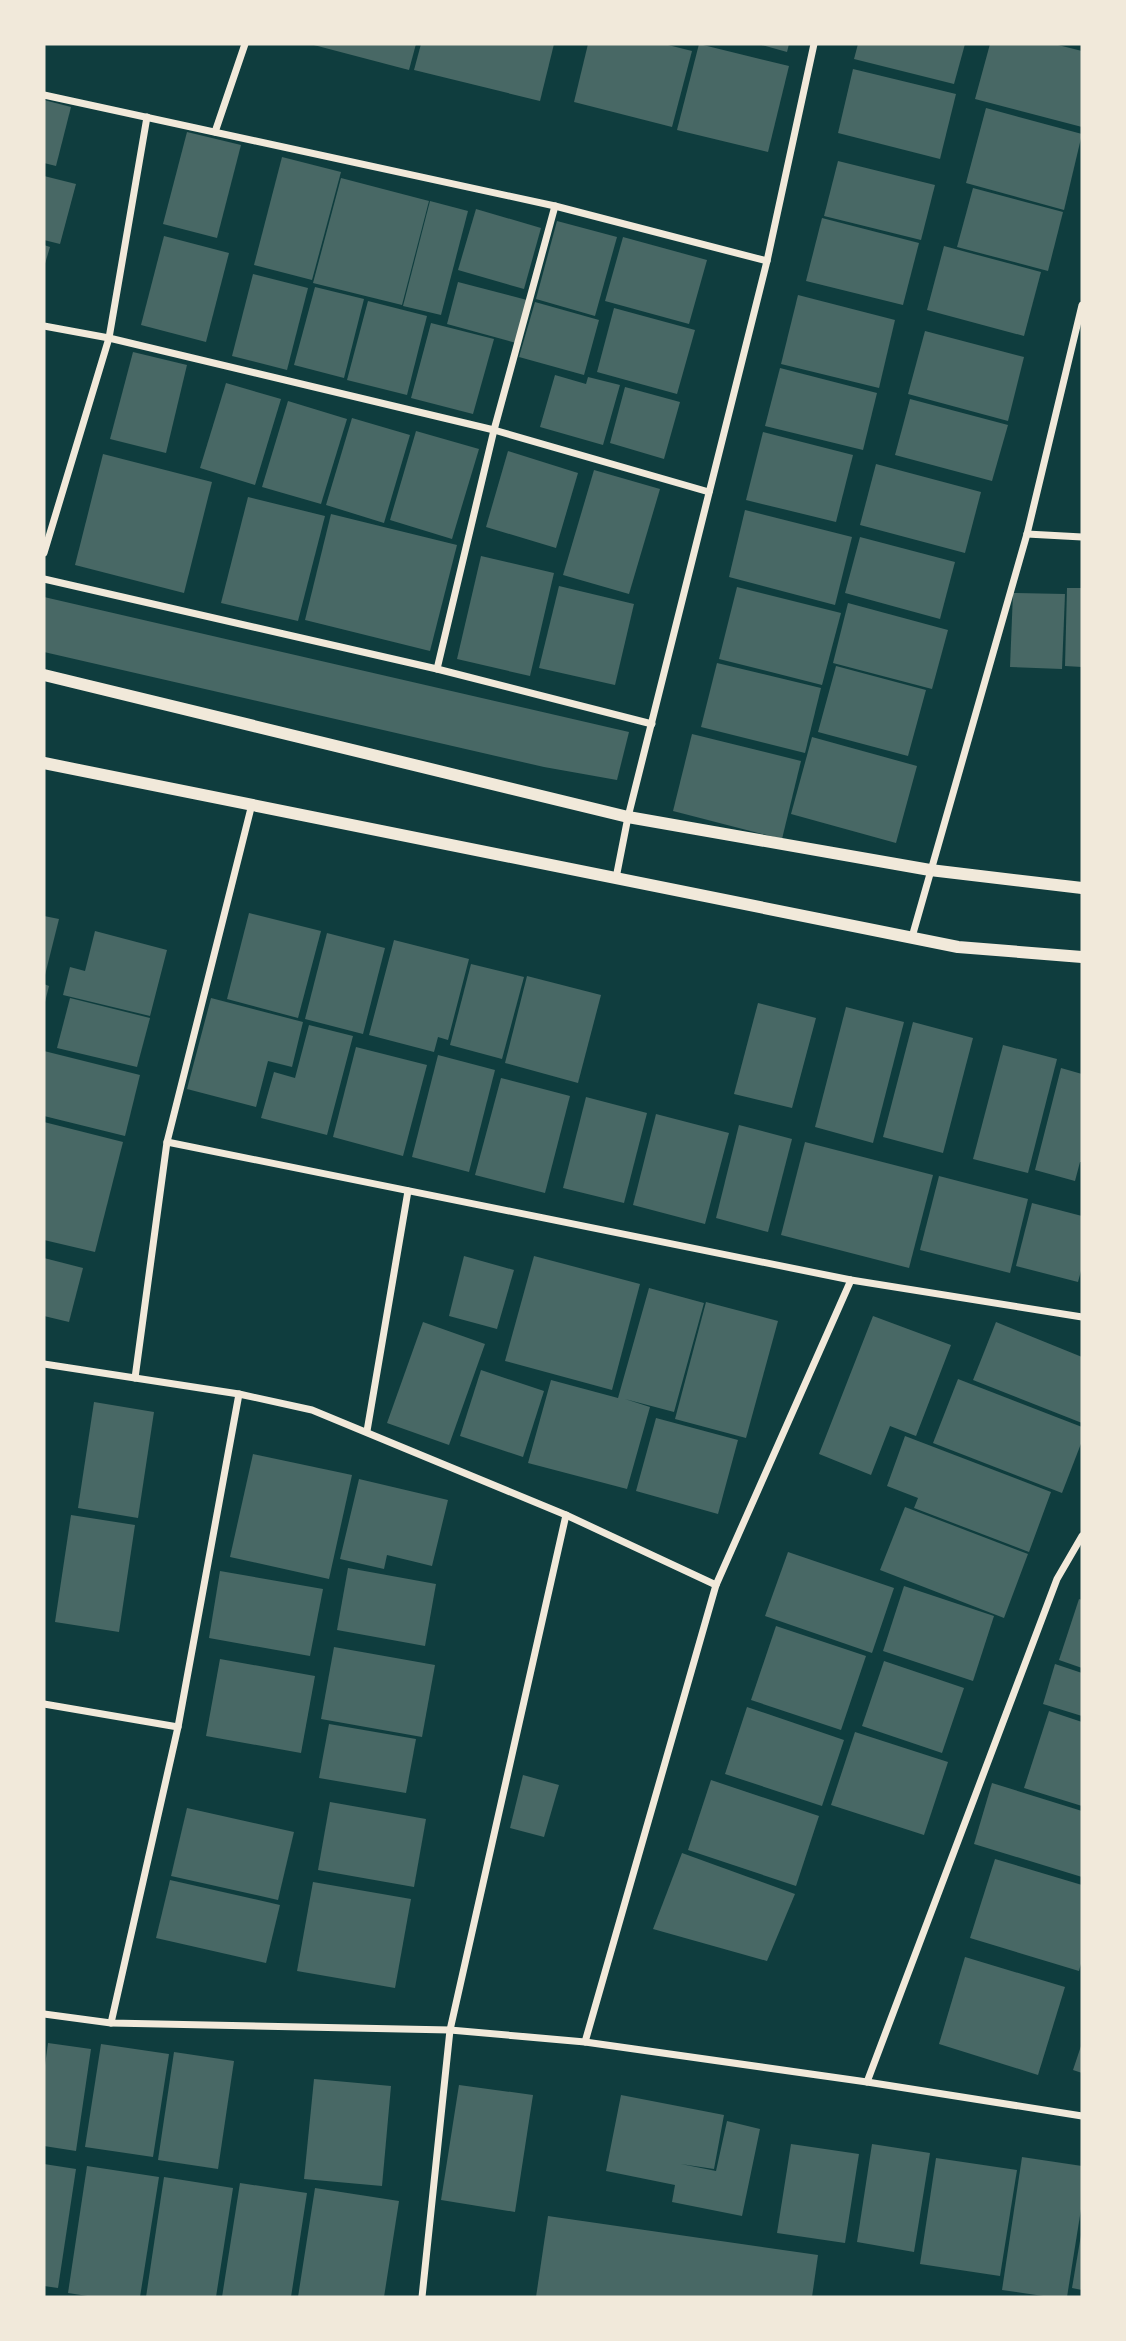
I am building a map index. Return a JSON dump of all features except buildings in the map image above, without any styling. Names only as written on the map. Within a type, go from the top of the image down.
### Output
[{"type":"street","points":[[215,132],[245,44]]},
{"type":"street","points":[[616,878],[628,817],[767,261],[814,44]]},
{"type":"street","points":[[44,95],[555,206],[767,261]]},
{"type":"street","points":[[44,553],[109,338],[147,117]]},
{"type":"street","points":[[437,669],[494,430],[555,206]]},
{"type":"street","points":[[912,937],[1027,534],[1082,304]]},
{"type":"street","points":[[44,326],[109,338],[494,430],[709,492]]},
{"type":"street","points":[[1027,534],[1082,537]]},
{"type":"street","points":[[44,579],[437,669],[652,724]]},
{"type":"street","points":[[44,675],[628,817],[930,870],[1082,888]]},
{"type":"street","points":[[44,763],[958,947],[1082,957]]},
{"type":"street","points":[[135,1378],[167,1142],[252,804]]},
{"type":"street","points":[[167,1142],[851,1280],[1082,1317]]},
{"type":"street","points":[[367,1432],[408,1191]]},
{"type":"street","points":[[585,2042],[716,1585],[851,1280]]},
{"type":"street","points":[[44,1364],[239,1394],[312,1410],[566,1516],[716,1585]]},
{"type":"street","points":[[111,2023],[178,1727],[239,1394]]},
{"type":"street","points":[[422,2297],[450,2030],[566,1516]]},
{"type":"street","points":[[867,2082],[1057,1579],[1082,1536]]},
{"type":"street","points":[[44,1704],[178,1727]]},
{"type":"street","points":[[44,2014],[111,2023],[450,2030],[585,2042],[1082,2116]]}]
